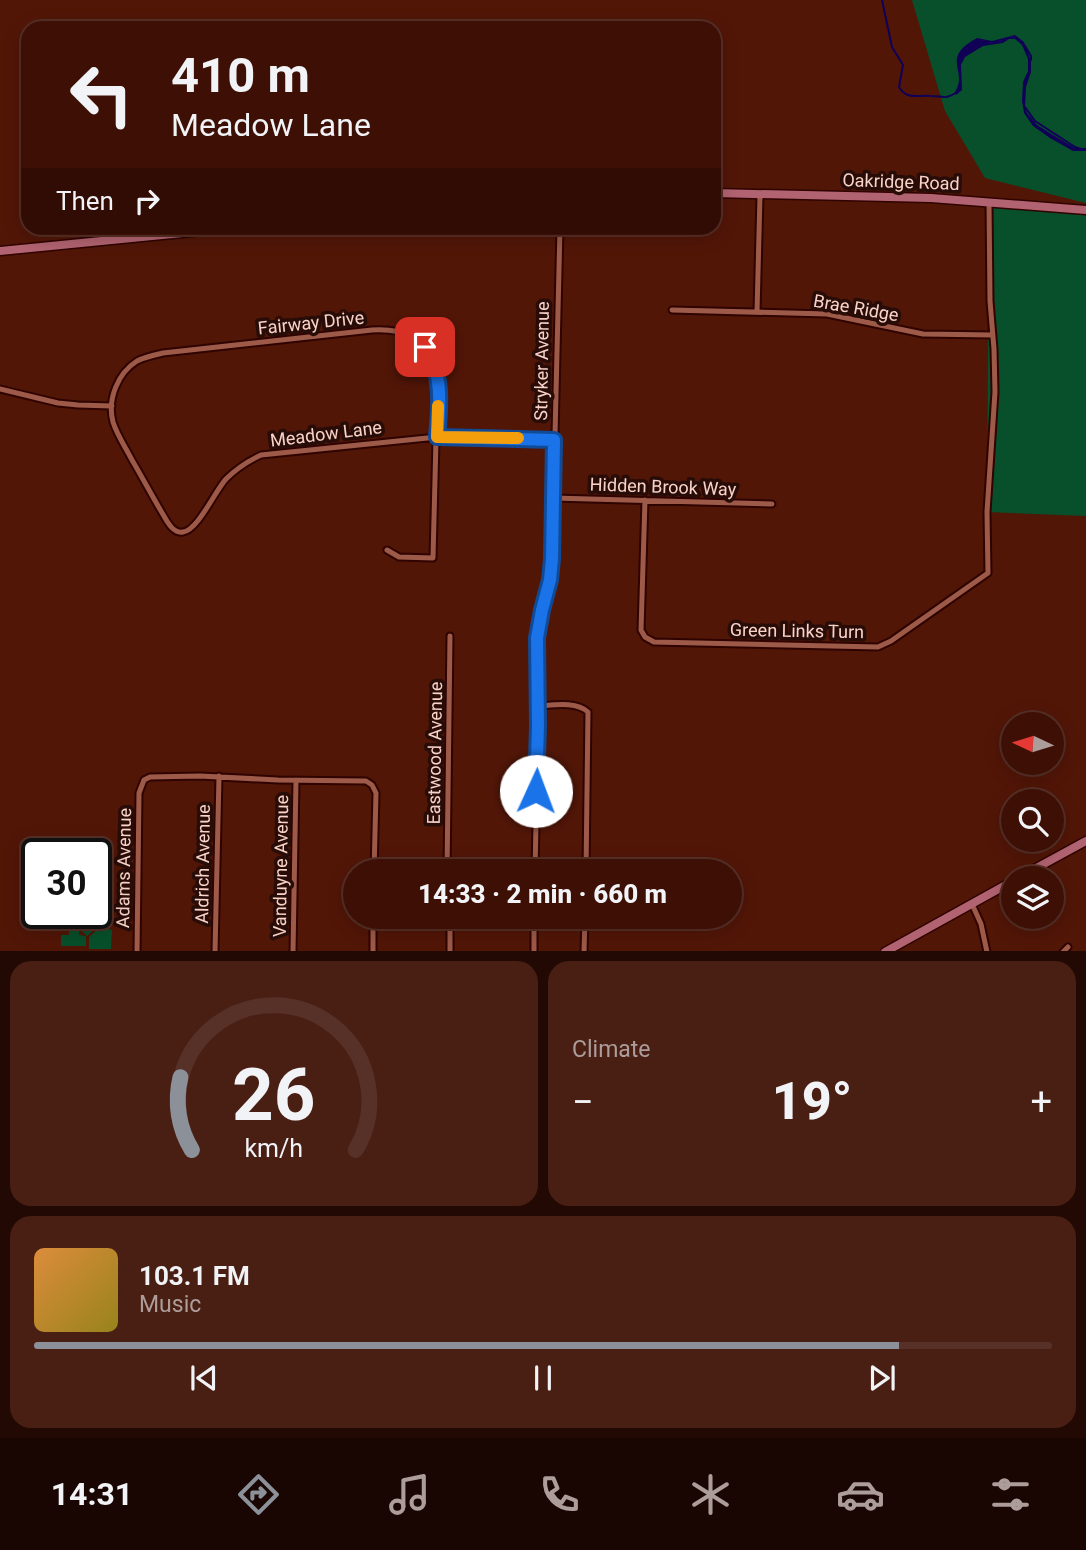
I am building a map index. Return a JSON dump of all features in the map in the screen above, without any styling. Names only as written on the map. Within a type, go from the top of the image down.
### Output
[{"type":"street","name":"Oakridge Road","points":[[721,193],[931,198],[1086,210]]},
{"type":"street","points":[[757,312],[760,195]]},
{"type":"street","name":"Green Links Turn","points":[[645,500],[641,631],[654,642],[878,647],[891,641],[988,573],[986,519],[995,392],[990,301],[989,202]]},
{"type":"street","points":[[0,251],[162,235]]},
{"type":"street","name":"Stryker Avenue","points":[[535,859],[537,638],[551,572],[560,235]]},
{"type":"street","name":"Brae Ridge","points":[[672,310],[827,314],[923,334],[993,335]]},
{"type":"street","name":"Fairway Drive","points":[[112,406],[113,395],[122,376],[134,363],[163,353],[372,330],[402,332],[413,337],[425,347],[432,358],[437,375],[433,558],[399,557],[387,550]]},
{"type":"street","points":[[0,389],[58,403],[112,406]]},
{"type":"street","name":"Meadow Lane","points":[[112,406],[117,432],[153,497],[174,530],[179,532],[185,532],[196,523],[226,480],[250,460],[261,455],[437,437],[554,440]]},
{"type":"street","name":"Hidden Brook Way","points":[[553,498],[772,504]]},
{"type":"street","name":"Eastwood Avenue","points":[[447,859],[450,636]]},
{"type":"street","points":[[538,706],[572,705],[580,706],[588,712],[586,859]]},
{"type":"street","name":"Adams Avenue","points":[[137,951],[141,785],[144,780],[154,776],[219,776]]},
{"type":"street","points":[[219,776],[366,781],[375,789],[374,859]]},
{"type":"street","name":"Aldrich Avenue","points":[[215,951],[219,776]]},
{"type":"street","name":"Vanduyne Avenue","points":[[293,951],[296,780]]},
{"type":"street","points":[[1040,866],[1086,841]]},
{"type":"street","points":[[885,951],[1001,888]]},
{"type":"street","points":[[972,904],[981,924],[987,951]]},
{"type":"street","points":[[373,929],[373,951]]},
{"type":"street","points":[[450,929],[450,951]]},
{"type":"street","points":[[534,929],[534,951]]},
{"type":"street","points":[[584,951],[585,929]]},
{"type":"green space","points":[[912,0],[1086,0],[1086,203],[985,178],[945,111]]},
{"type":"green space","points":[[989,202],[1086,208],[1086,516],[987,512]]},
{"type":"green space","points":[[69,929],[79,929],[79,935],[86,936],[86,946],[61,946],[61,935],[69,935]]},
{"type":"green space","points":[[80,929],[95,929],[87,936]]},
{"type":"green space","points":[[98,929],[112,930],[111,949],[89,949],[89,937]]},
{"type":"shaded area","points":[[1015,35],[1024,42],[1031,61],[1026,87],[1027,113],[1037,125],[1075,148],[1086,148],[1086,151],[1073,151],[1050,138],[1033,126],[1024,113],[1023,82],[1028,71],[1028,59],[1022,45],[1015,39],[983,46],[965,57],[961,65],[962,90],[956,95],[959,52],[977,38],[992,41]]},
{"type":"waterway","points":[[882,0],[892,47],[903,65],[899,87],[902,91],[913,96],[944,97],[957,92]]},
{"type":"waterway","points":[[1025,46],[1031,60]]},
{"type":"waterway","points":[[1025,107],[1035,121],[1081,149]]},
{"type":"slow traffic","points":[[438,406],[437,437],[518,438]]},
{"type":"route","points":[[425,347],[432,358],[437,375],[437,437],[554,440],[552,559],[537,638],[536,791]]}]
